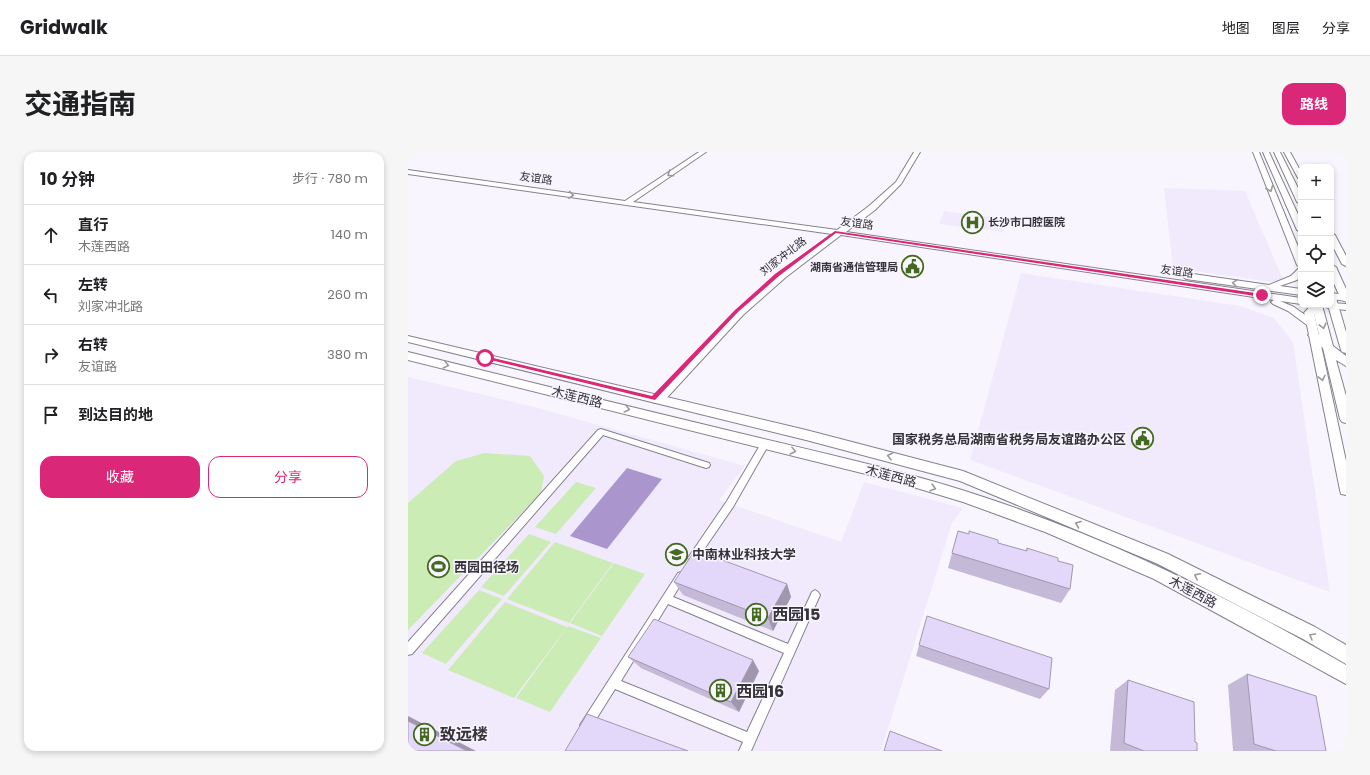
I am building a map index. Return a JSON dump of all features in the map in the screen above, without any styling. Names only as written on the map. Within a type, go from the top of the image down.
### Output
[{"type":"main road","name":"刘家冲北路","points":[[656,399],[740,313],[783,275],[840,230],[894,182],[911,152]]},
{"type":"main road","name":"刘家冲北路","points":[[840,230],[872,208],[899,183],[917,152]]},
{"type":"main road","points":[[1256,152],[1298,257]]},
{"type":"main road","points":[[1266,152],[1298,223]]},
{"type":"main road","points":[[1277,152],[1300,200]]},
{"type":"main road","points":[[1287,152],[1298,172]]},
{"type":"main road","points":[[665,186],[705,154]]},
{"type":"main road","points":[[636,201],[705,154]]},
{"type":"main road","name":"友谊路","points":[[408,166],[636,201],[840,230],[1298,292]]},
{"type":"main road","name":"友谊路","points":[[408,172],[626,203],[647,199],[1298,301]]},
{"type":"main road","points":[[1332,236],[1346,264]]},
{"type":"main road","points":[[1270,287],[1294,278],[1300,272]]},
{"type":"main road","points":[[1334,272],[1346,298],[1334,300]]},
{"type":"main road","points":[[1262,295],[1291,309],[1311,324]]},
{"type":"main road","points":[[1334,302],[1346,307]]},
{"type":"main road","points":[[1313,308],[1309,313],[1346,490]]},
{"type":"main road","points":[[1317,308],[1329,348],[1333,372],[1346,419]]},
{"type":"main road","points":[[1333,308],[1346,350]]},
{"type":"main road","points":[[1313,335],[1346,362]]},
{"type":"main road","name":"木莲西路","points":[[408,339],[895,457],[963,476],[1163,559],[1309,634],[1346,655]]},
{"type":"main road","name":"木莲西路","points":[[408,356],[890,475],[957,495],[1050,528],[1160,574],[1307,652],[1346,675]]},
{"type":"street","points":[[408,650],[601,432],[706,465]]},
{"type":"street","points":[[581,732],[730,504],[765,444]]},
{"type":"street","points":[[745,751],[815,595]]},
{"type":"street","points":[[667,599],[790,650]]},
{"type":"street","points":[[613,682],[750,739]]},
{"type":"shaded area","points":[[1164,188],[1245,191],[1285,284],[1173,268]]},
{"type":"shaded area","name":"长沙市口腔医院","points":[[944,211],[1006,219],[1003,232],[939,224]]},
{"type":"shaded area","name":"国家税务总局湖南省税务局友谊路办公区","points":[[1021,273],[1240,306],[1274,318],[1293,342],[1330,592],[970,460]]},
{"type":"shaded area","name":"中南林业科技大学","points":[[408,377],[531,406],[745,466],[719,500],[841,542],[864,482],[963,508],[952,523],[881,751],[408,751]]},
{"type":"shaded area","points":[[627,468],[662,479],[607,549],[570,536]]},
{"type":"green space","name":"西园田径场","points":[[485,453],[530,456],[544,476],[541,493],[408,630],[408,503],[456,461]]},
{"type":"green space","points":[[576,482],[596,488],[556,534],[535,527]]},
{"type":"green space","points":[[529,534],[551,542],[504,596],[481,587]]},
{"type":"green space","points":[[555,542],[613,563],[569,623],[507,599]]},
{"type":"green space","points":[[614,563],[645,574],[602,636],[570,623]]},
{"type":"green space","points":[[479,590],[502,599],[446,664],[422,653]]},
{"type":"green space","points":[[505,602],[567,627],[514,698],[448,670]]},
{"type":"green space","points":[[568,626],[601,638],[550,712],[516,698]]},
{"type":"building","points":[[958,531],[969,534],[969,531],[998,540],[998,543],[1027,551],[1027,548],[1058,558],[1058,561],[1073,565],[1070,589],[952,553]]},
{"type":"building","name":"西园15","points":[[695,550],[787,584],[768,618],[674,582]]},
{"type":"building","points":[[927,616],[1052,658],[1049,689],[919,645]]},
{"type":"building","name":"西园16","points":[[654,619],[753,660],[731,702],[628,657]]},
{"type":"building","points":[[1247,674],[1316,696],[1326,751],[1276,751],[1254,744]]},
{"type":"building","points":[[1128,680],[1194,702],[1195,742],[1197,743],[1197,751],[1144,751],[1124,743]]},
{"type":"building","points":[[587,714],[688,751],[565,751]]},
{"type":"building","name":"致远楼","points":[[408,721],[467,751],[408,751]]},
{"type":"building","points":[[890,731],[942,751],[884,751]]},
{"type":"place","name":"长沙市口腔医院","points":[[972,222]]},
{"type":"place","name":"湖南省通信管理局","points":[[913,267]]},
{"type":"place","name":"国家税务总局湖南省税务局友谊路办公区","points":[[1142,439]]},
{"type":"place","name":"中南林业科技大学","points":[[676,554]]},
{"type":"place","name":"西园田径场","points":[[439,567]]},
{"type":"place","name":"西园15","points":[[756,614]]},
{"type":"place","name":"西园16","points":[[721,691]]},
{"type":"place","name":"致远楼","points":[[425,734]]},
{"type":"route","points":[[485,358],[653,399],[736,311],[777,275],[835,232],[1262,295]]}]
